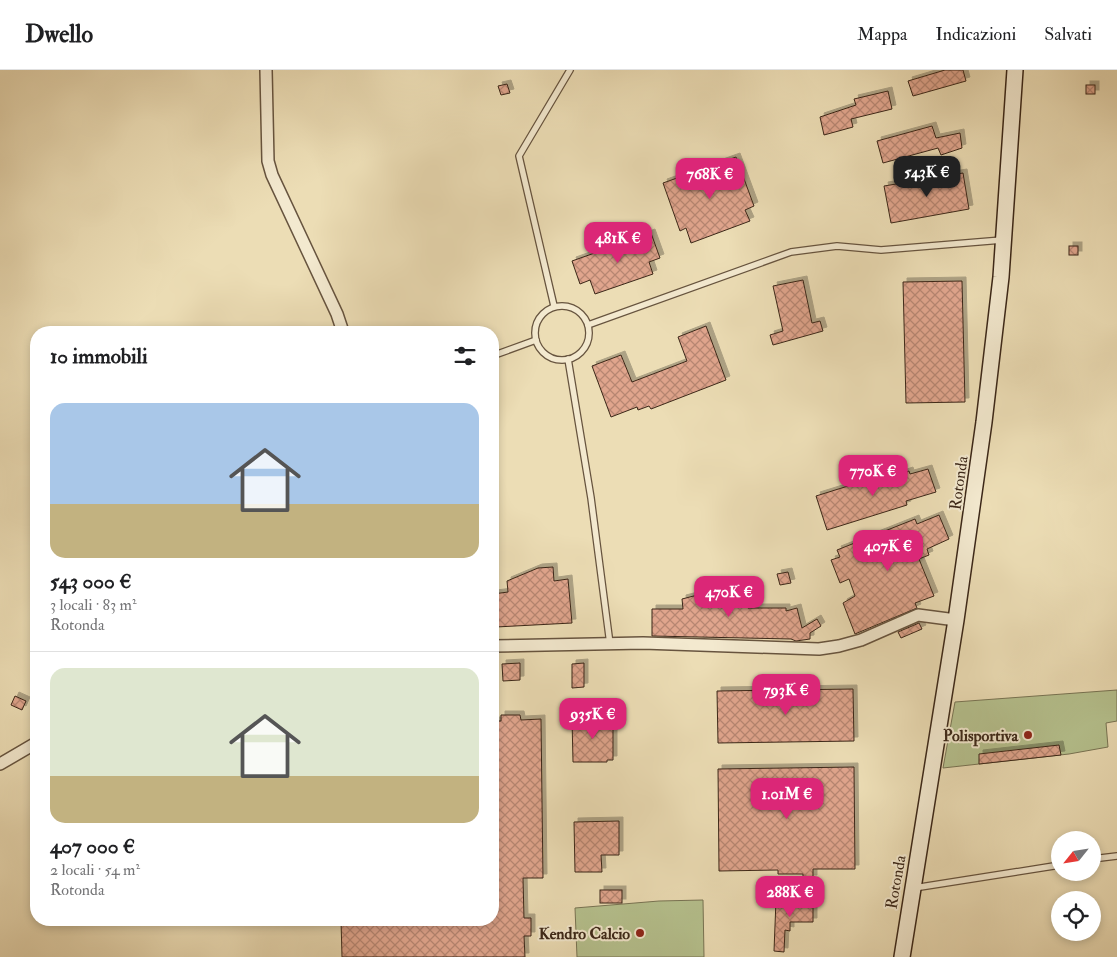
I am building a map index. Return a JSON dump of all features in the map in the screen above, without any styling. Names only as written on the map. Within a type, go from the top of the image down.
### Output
[{"type":"main road","name":"Rotonda","points":[[902,957],[956,620],[984,422],[1004,240],[1015,70]]},
{"type":"street","points":[[266,70],[268,161],[272,175],[341,326]]},
{"type":"street","points":[[499,646],[643,643],[819,649],[861,640],[918,615],[956,620]]},
{"type":"street","points":[[0,764],[30,746]]},
{"type":"lane","points":[[554,306],[519,156],[570,70]]},
{"type":"lane","points":[[588,325],[791,252],[837,246],[881,250],[1004,240]]},
{"type":"lane","points":[[562,305],[579,311],[585,317],[588,325],[588,343],[576,356],[568,360],[550,357],[542,352],[536,340],[535,326],[539,317],[545,310],[554,306],[562,305]]},
{"type":"lane","points":[[499,353],[536,340]]},
{"type":"lane","points":[[568,360],[591,498],[610,644]]},
{"type":"lane","points":[[1101,859],[1117,856]]},
{"type":"lane","points":[[912,888],[1051,866]]},
{"type":"green space","name":"Polisportiva","points":[[1117,690],[1117,721],[1106,723],[1108,747],[1069,754],[943,768],[955,702]]},
{"type":"green space","name":"Kendro Calcio","points":[[703,900],[704,957],[577,957],[575,908],[659,901]]},
{"type":"building","points":[[945,70],[963,70],[966,81],[913,96],[908,81]]},
{"type":"building","points":[[507,84],[510,93],[501,95],[498,86]]},
{"type":"building","points":[[1086,85],[1095,85],[1095,94],[1086,94]]},
{"type":"building","points":[[888,91],[892,109],[851,119],[853,127],[824,135],[820,117],[856,105],[854,99]]},
{"type":"building","points":[[932,126],[936,138],[960,133],[962,148],[941,155],[938,148],[883,163],[877,141]]},
{"type":"building","points":[[736,157],[754,206],[745,210],[750,221],[691,243],[686,228],[680,231],[663,183]]},
{"type":"building","points":[[963,173],[969,209],[891,223],[884,186]]},
{"type":"building","points":[[651,233],[660,258],[649,262],[653,274],[595,294],[590,280],[580,284],[572,261]]},
{"type":"building","points":[[1069,246],[1078,246],[1078,255],[1069,255]]},
{"type":"building","points":[[803,280],[812,323],[820,321],[823,331],[773,345],[770,335],[783,331],[773,286]]},
{"type":"building","points":[[962,281],[965,402],[906,403],[903,282]]},
{"type":"building","points":[[706,326],[726,380],[651,409],[649,406],[638,410],[637,407],[611,417],[592,366],[621,355],[632,382],[687,361],[678,337]]},
{"type":"building","points":[[928,469],[936,492],[906,501],[907,505],[827,530],[816,496],[896,471],[897,475],[909,471],[910,474]]},
{"type":"building","points":[[939,515],[949,539],[927,549],[929,555],[919,559],[934,596],[915,603],[917,608],[855,634],[843,603],[855,596],[849,579],[840,583],[831,560],[840,557],[837,550],[915,519],[917,524]]},
{"type":"building","points":[[553,567],[554,581],[568,579],[572,623],[499,627],[499,593],[508,592],[507,581],[538,568]]},
{"type":"building","points":[[788,572],[791,583],[780,585],[777,574]]},
{"type":"building","points":[[748,582],[748,608],[786,608],[786,611],[797,608],[802,628],[817,619],[821,626],[810,633],[810,639],[796,641],[791,639],[652,636],[652,609],[683,609],[682,599]]},
{"type":"building","points":[[919,623],[922,629],[901,638],[898,632]]},
{"type":"building","points":[[520,663],[520,680],[503,681],[502,664]]},
{"type":"building","points":[[584,663],[584,687],[572,688],[572,664]]},
{"type":"building","points":[[853,689],[854,741],[718,743],[717,691]]},
{"type":"building","points":[[15,696],[26,701],[22,710],[11,705]]},
{"type":"building","points":[[501,715],[520,715],[521,720],[541,719],[543,878],[523,878],[524,918],[531,918],[531,936],[524,936],[525,957],[342,957],[341,926],[499,926],[499,721],[501,721]]},
{"type":"building","points":[[607,718],[607,720],[613,720],[613,760],[607,760],[607,762],[573,762],[572,719]]},
{"type":"building","points":[[1059,745],[1061,755],[979,764],[979,754]]},
{"type":"building","points":[[854,767],[855,869],[813,869],[813,879],[803,879],[803,874],[778,874],[778,870],[719,871],[718,769]]},
{"type":"building","points":[[619,821],[619,855],[601,855],[602,872],[575,872],[574,822]]},
{"type":"building","points":[[600,890],[622,890],[622,903],[600,903]]},
{"type":"building","points":[[776,900],[813,901],[813,922],[790,922],[790,931],[785,930],[784,952],[774,951]]},
{"type":"place","name":"Polisportiva","points":[[1028,735]]},
{"type":"place","name":"Kendro Calcio","points":[[640,933]]}]
